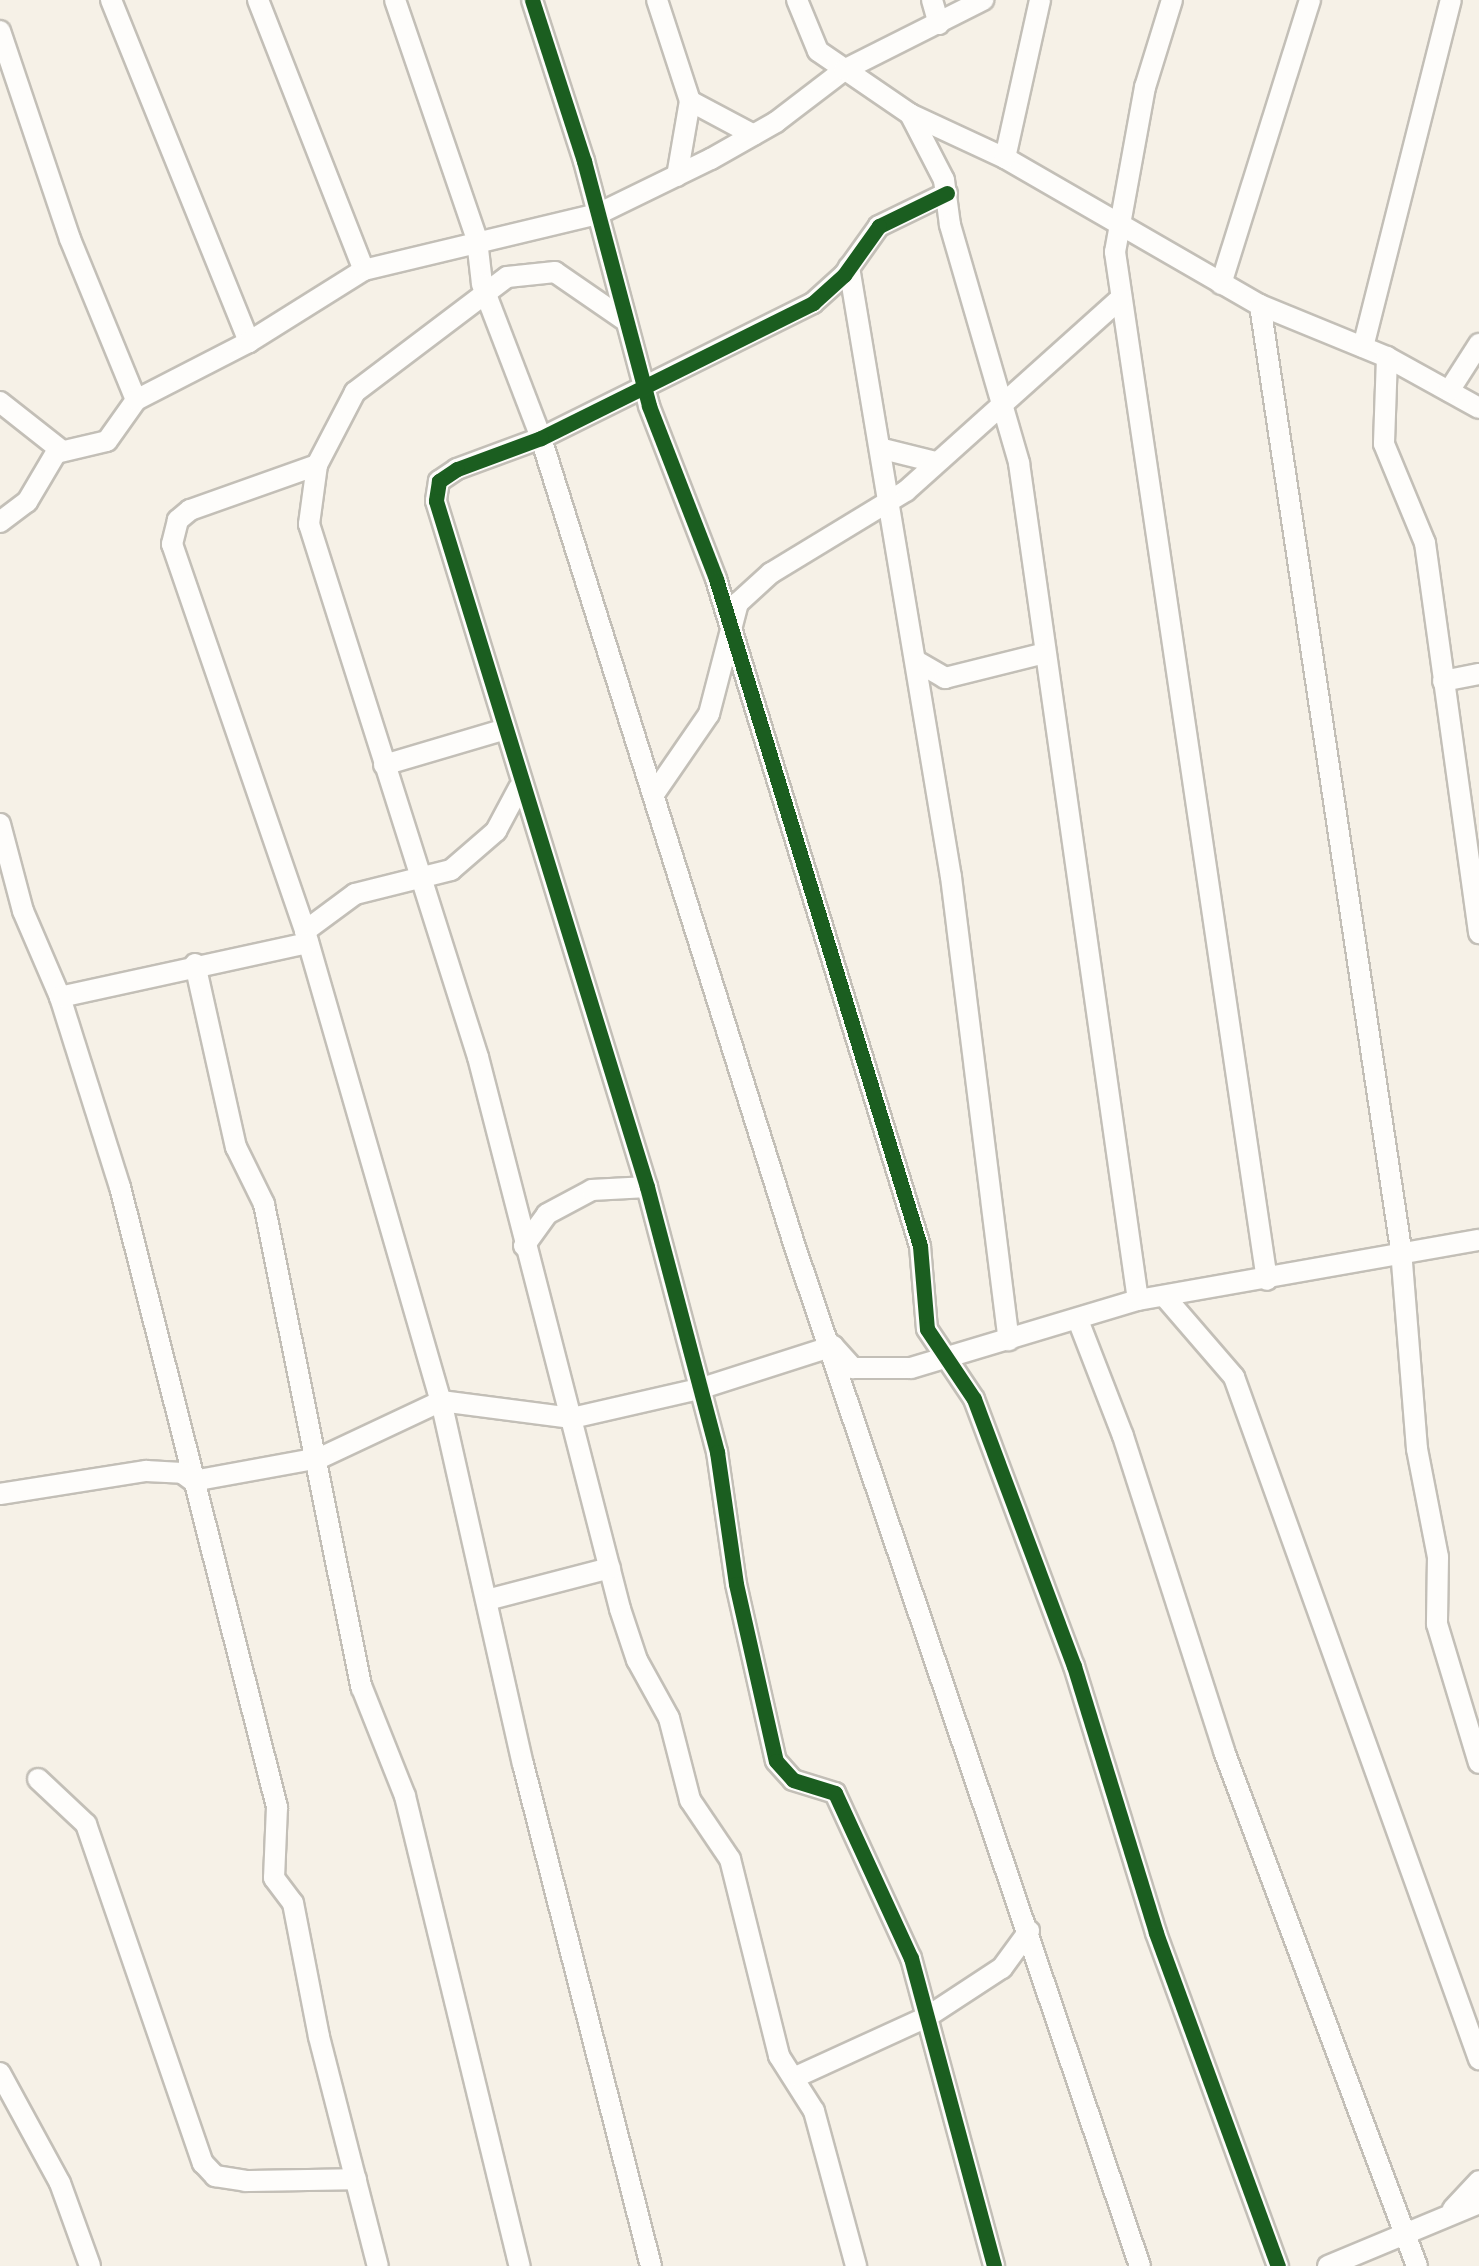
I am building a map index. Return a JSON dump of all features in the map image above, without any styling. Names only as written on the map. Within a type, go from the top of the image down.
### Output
[{"type":"street","points":[[111,0],[249,342]]},
{"type":"street","points":[[258,0],[364,270]]},
{"type":"street","points":[[395,0],[477,240],[487,294],[540,438],[794,1244],[833,1346],[1140,2266]]},
{"type":"street","points":[[532,0],[598,214],[644,387],[728,619],[920,1246],[927,1330],[974,1399],[1074,1666],[1156,1933],[1278,2266]]},
{"type":"street","points":[[657,0],[690,100],[677,176]]},
{"type":"street","points":[[798,0],[810,39],[844,70],[910,114],[1005,158],[1260,305],[1387,357],[1479,408]]},
{"type":"street","points":[[932,0],[939,24]]},
{"type":"street","points":[[0,522],[27,502],[51,458],[62,451],[107,441],[136,400],[249,342],[364,270],[598,214],[754,135],[844,70],[983,0]]},
{"type":"street","points":[[1005,158],[1040,0]]},
{"type":"street","points":[[1172,0],[1144,87],[1117,224],[1120,298],[1267,1280]]},
{"type":"street","points":[[1221,284],[1310,0]]},
{"type":"street","points":[[1363,346],[1451,0]]},
{"type":"street","points":[[0,31],[70,240],[136,400]]},
{"type":"street","points":[[690,100],[754,135]]},
{"type":"street","points":[[910,114],[947,193],[950,225],[1006,404],[1138,1300]]},
{"type":"street","points":[[947,193],[879,226],[849,267],[813,304],[540,438],[457,469],[436,487],[448,556],[647,1187],[717,1452],[736,1584],[776,1760],[793,1780],[835,1793],[911,1958],[994,2266]]},
{"type":"street","points":[[849,267],[951,877],[1009,1340]]},
{"type":"street","points":[[626,321],[542,270],[507,277],[355,392],[317,465],[309,524],[320,577],[426,881],[498,1128],[524,1246],[637,1660],[670,1718],[690,1800],[730,1860],[779,2056],[798,2076],[814,2111],[856,2266]]},
{"type":"street","points":[[654,794],[710,714],[728,619],[771,572],[890,503],[1006,404],[1120,298]]},
{"type":"street","points":[[1260,305],[1402,1250],[1417,1450],[1438,1557],[1437,1624],[1479,1763]]},
{"type":"street","points":[[1449,391],[1479,344]]},
{"type":"street","points":[[1387,357],[1384,444],[1425,543],[1479,933]]},
{"type":"street","points":[[0,402],[62,451]]},
{"type":"street","points":[[882,449],[935,462]]},
{"type":"street","points":[[317,465],[190,510],[178,520],[172,544],[307,937],[441,1401],[652,2266]]},
{"type":"street","points":[[916,661],[945,678],[1045,653]]},
{"type":"street","points":[[1443,681],[1479,674]]},
{"type":"street","points":[[384,764],[502,730]]},
{"type":"street","points":[[60,997],[307,937],[355,894],[426,881],[482,848],[519,788]]},
{"type":"street","points":[[0,824],[23,912],[60,997],[120,1187],[278,1807],[274,1878],[293,1903],[378,2266]]},
{"type":"street","points":[[195,964],[236,1147],[264,1204],[281,1313],[320,1458],[362,1688],[405,1796],[520,2266]]},
{"type":"street","points":[[524,1246],[548,1214],[580,1196],[608,1186],[647,1187]]},
{"type":"street","points":[[833,1346],[853,1368],[946,1360],[1138,1300],[1267,1280],[1402,1250],[1479,1240]]},
{"type":"street","points":[[1165,1296],[1234,1378],[1479,2060]]},
{"type":"street","points":[[1078,1320],[1123,1436],[1224,1750],[1417,2266]]},
{"type":"street","points":[[0,1494],[146,1471],[182,1473],[193,1481],[320,1458],[441,1401],[572,1418],[699,1389],[833,1346]]},
{"type":"street","points":[[487,1600],[610,1568]]},
{"type":"street","points":[[38,1779],[86,1824],[203,2163],[215,2176],[245,2181],[356,2180]]},
{"type":"street","points":[[798,2076],[927,2017],[1002,1968],[1029,1931]]},
{"type":"street","points":[[0,2073],[60,2183],[90,2266]]},
{"type":"street","points":[[1452,2210],[1479,2181]]},
{"type":"street","points":[[1328,2266],[1452,2210],[1479,2203]]},
{"type":"cycle path","points":[[532,0],[584,161],[649,406],[716,579],[920,1246],[927,1329],[974,1399],[1074,1666],[1156,1933],[1278,2266]]},
{"type":"cycle path","points":[[947,193],[879,226],[844,275],[813,303],[541,438],[457,469],[439,481],[436,501],[647,1187],[717,1452],[736,1584],[776,1761],[793,1780],[835,1793],[911,1958],[994,2266]]}]
